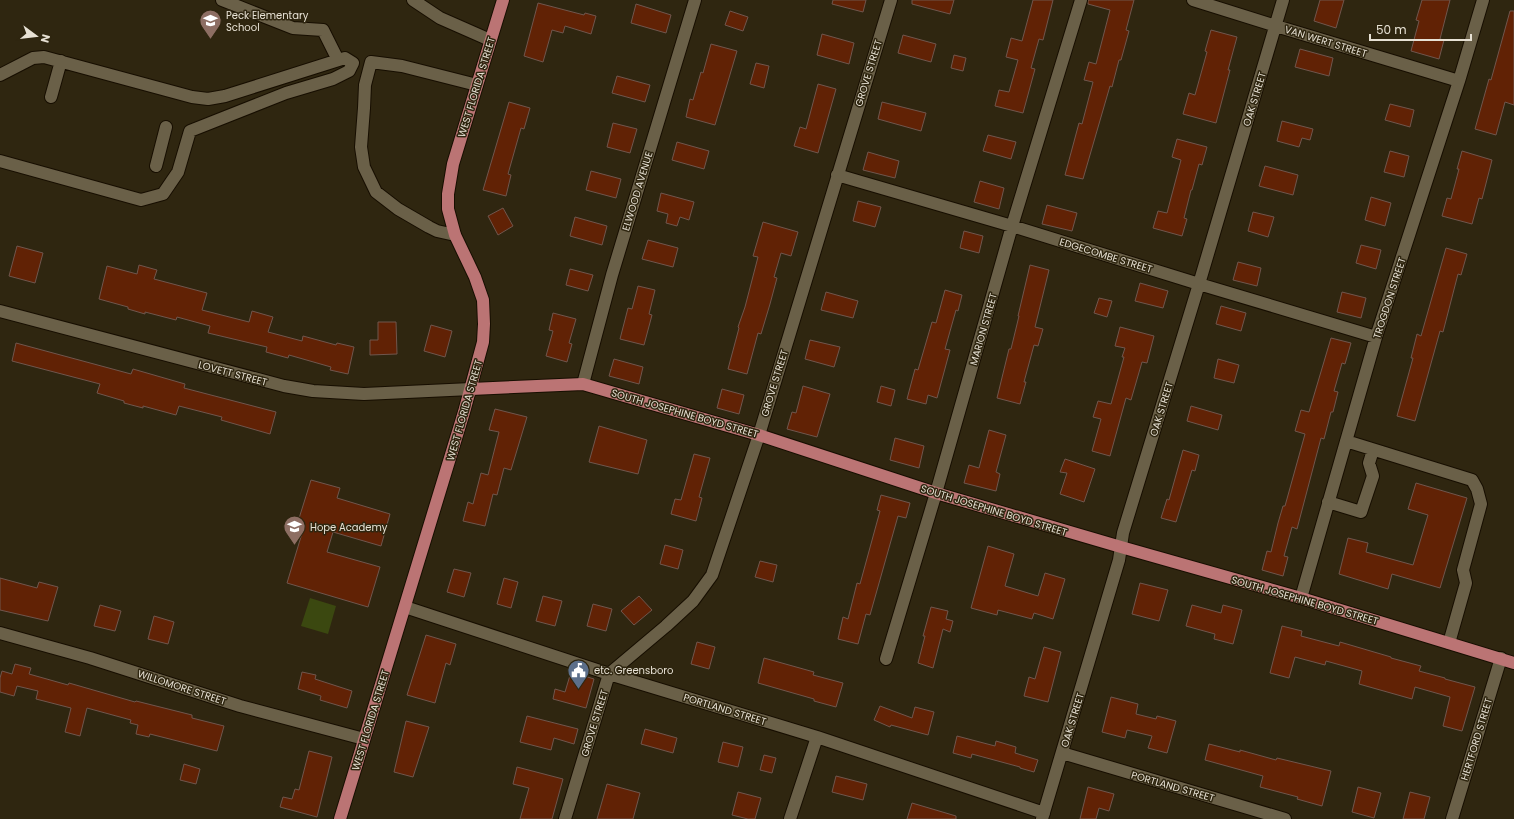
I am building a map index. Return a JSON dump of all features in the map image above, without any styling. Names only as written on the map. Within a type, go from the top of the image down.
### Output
[{"type":"main road","name":"WEST FLORIDA STREET","points":[[340,819],[471,389],[482,342],[484,324],[483,300],[475,277],[455,235],[448,209],[448,194],[453,164],[502,0]]},
{"type":"main road","name":"SOUTH JOSEPHINE BOYD STREET","points":[[471,389],[583,384],[759,435],[936,493],[1301,598],[1514,663]]},
{"type":"street","points":[[226,0],[294,28],[323,30],[338,60]]},
{"type":"street","points":[[413,0],[440,18],[490,40]]},
{"type":"street","name":"ELWOOD AVENUE","points":[[583,384],[612,275],[695,0]]},
{"type":"street","name":"GROVE STREET","points":[[565,819],[609,674],[666,626],[692,601],[712,575],[759,435],[891,0]]},
{"type":"street","name":"MARION STREET","points":[[886,659],[936,493],[1012,226],[1081,0]]},
{"type":"street","name":"VAN WERT STREET","points":[[1193,0],[1459,81]]},
{"type":"street","name":"OAK STREET","points":[[1043,816],[1119,560],[1123,533],[1199,284],[1283,0]]},
{"type":"street","name":"TROGDON STREET","points":[[1301,598],[1376,337],[1459,81],[1483,0]]},
{"type":"street","points":[[0,75],[33,58],[44,57],[192,97],[208,99],[225,96],[345,58],[354,63],[371,62],[402,66],[477,85]]},
{"type":"street","points":[[51,97],[61,62]]},
{"type":"street","points":[[371,62],[364,84],[361,147],[364,167],[376,192],[398,209],[423,223],[437,230],[455,235]]},
{"type":"street","points":[[0,161],[141,200],[163,194],[178,172],[190,131],[286,94],[333,79],[349,71],[354,63]]},
{"type":"street","points":[[156,166],[166,127]]},
{"type":"street","name":"EDGECOMBE STREET","points":[[837,175],[1012,226],[1376,337]]},
{"type":"street","name":"LOVETT STREET","points":[[0,311],[263,381],[313,391],[364,394],[471,389]]},
{"type":"street","points":[[1346,441],[1472,480],[1477,489],[1481,504],[1464,570],[1466,583],[1449,643]]},
{"type":"street","points":[[1328,502],[1361,512],[1373,476],[1368,463],[1373,450]]},
{"type":"street","name":"PORTLAND STREET","points":[[405,607],[609,674],[816,736],[1043,816]]},
{"type":"street","name":"WILLOMORE STREET","points":[[0,633],[90,658],[240,706],[364,739]]},
{"type":"street","name":"HERTFORD STREET","points":[[1452,819],[1500,658]]},
{"type":"street","points":[[790,819],[816,736]]},
{"type":"street","name":"PORTLAND STREET","points":[[1062,753],[1285,819]]},
{"type":"green space","points":[[310,598],[336,606],[328,634],[301,626]]},
{"type":"building","points":[[833,0],[866,0],[863,12],[832,4]]},
{"type":"building","points":[[912,0],[954,0],[950,14],[912,4]]},
{"type":"building","points":[[1033,0],[1053,0],[1043,40],[1039,39],[1031,68],[1035,69],[1023,113],[995,106],[999,90],[1009,92],[1018,60],[1006,57],[1011,38],[1022,41]]},
{"type":"building","points":[[1088,0],[1134,0],[1126,30],[1129,31],[1121,60],[1119,60],[1112,87],[1110,86],[1083,179],[1065,175],[1079,123],[1082,124],[1093,82],[1084,80],[1089,62],[1096,64],[1110,10],[1088,4]]},
{"type":"building","points":[[1320,0],[1344,0],[1336,28],[1314,21]]},
{"type":"building","points":[[1422,0],[1450,0],[1440,39],[1444,40],[1439,59],[1411,51],[1419,21],[1416,20]]},
{"type":"building","points":[[538,3],[584,15],[585,13],[596,16],[591,34],[565,26],[563,33],[552,30],[543,62],[524,56]]},
{"type":"building","points":[[636,4],[671,15],[666,33],[631,23]]},
{"type":"building","points":[[730,11],[748,17],[743,31],[725,25]]},
{"type":"building","points":[[1510,11],[1514,11],[1514,105],[1505,102],[1496,135],[1475,129],[1489,79],[1491,80]]},
{"type":"building","points":[[1211,30],[1237,37],[1216,123],[1183,114],[1189,93],[1195,95],[1207,52],[1205,51]]},
{"type":"building","points":[[822,34],[854,43],[849,64],[817,55]]},
{"type":"building","points":[[903,35],[936,44],[931,62],[898,53]]},
{"type":"building","points":[[711,44],[737,51],[715,125],[686,117],[690,99],[693,100],[701,72],[703,73]]},
{"type":"building","points":[[1300,49],[1333,58],[1329,76],[1295,67]]},
{"type":"building","points":[[954,55],[966,58],[963,71],[951,68]]},
{"type":"building","points":[[756,63],[769,66],[764,88],[750,84]]},
{"type":"building","points":[[617,76],[650,85],[645,102],[612,93]]},
{"type":"building","points":[[818,84],[836,89],[818,153],[794,146],[800,127],[806,129]]},
{"type":"building","points":[[509,102],[530,108],[524,129],[521,128],[508,174],[511,175],[506,196],[483,190]]},
{"type":"building","points":[[882,102],[926,113],[921,131],[878,119]]},
{"type":"building","points":[[1390,104],[1414,110],[1410,127],[1385,120]]},
{"type":"building","points":[[1282,121],[1313,129],[1310,140],[1302,138],[1299,147],[1277,141]]},
{"type":"building","points":[[613,123],[637,129],[630,153],[607,147]]},
{"type":"building","points":[[988,135],[1016,142],[1011,159],[983,151]]},
{"type":"building","points":[[1177,139],[1207,147],[1202,165],[1199,164],[1191,190],[1184,218],[1187,219],[1182,236],[1153,228],[1158,211],[1167,213],[1181,160],[1172,157]]},
{"type":"building","points":[[677,142],[709,151],[704,169],[672,160]]},
{"type":"building","points":[[1390,151],[1409,156],[1404,177],[1384,172]]},
{"type":"building","points":[[1462,151],[1492,160],[1482,199],[1479,198],[1472,224],[1442,216],[1447,198],[1451,199]]},
{"type":"building","points":[[868,152],[899,161],[895,178],[863,170]]},
{"type":"building","points":[[1265,166],[1298,175],[1293,195],[1259,186]]},
{"type":"building","points":[[591,171],[621,179],[616,198],[586,190]]},
{"type":"building","points":[[980,181],[1004,188],[999,209],[974,202]]},
{"type":"building","points":[[661,193],[694,202],[689,220],[680,217],[677,226],[666,223],[668,214],[657,211]]},
{"type":"building","points":[[1371,197],[1391,203],[1385,226],[1365,220]]},
{"type":"building","points":[[858,201],[881,207],[875,227],[853,221]]},
{"type":"building","points":[[1047,205],[1077,213],[1072,231],[1042,224]]},
{"type":"building","points":[[503,208],[513,226],[498,235],[488,216]]},
{"type":"building","points":[[1253,212],[1274,217],[1268,237],[1248,231]]},
{"type":"building","points":[[575,217],[607,226],[602,245],[570,236]]},
{"type":"building","points":[[763,222],[798,232],[791,256],[781,253],[774,277],[777,278],[770,304],[761,334],[758,333],[747,374],[728,369],[739,328],[738,327],[745,307],[758,257],[753,256]]},
{"type":"building","points":[[964,231],[983,236],[979,253],[960,248]]},
{"type":"building","points":[[648,240],[678,248],[673,267],[642,259]]},
{"type":"building","points":[[1361,245],[1381,250],[1376,269],[1356,263]]},
{"type":"building","points":[[17,246],[43,253],[35,283],[9,276]]},
{"type":"building","points":[[1446,248],[1467,254],[1461,275],[1458,274],[1443,332],[1440,331],[1415,421],[1397,416],[1413,358],[1411,358],[1417,334],[1421,336]]},
{"type":"building","points":[[1238,262],[1261,268],[1257,286],[1233,280]]},
{"type":"building","points":[[139,265],[157,270],[154,279],[207,293],[202,310],[249,322],[252,311],[273,317],[268,332],[302,341],[303,336],[336,345],[337,343],[354,347],[348,374],[330,370],[331,367],[289,355],[288,358],[266,352],[267,347],[208,333],[210,326],[177,317],[176,320],[145,312],[145,314],[128,309],[128,307],[99,299],[107,266],[137,274]]},
{"type":"building","points":[[1030,265],[1049,270],[1035,327],[1043,329],[1038,346],[1034,345],[1020,404],[997,398],[1009,349],[1011,349]]},
{"type":"building","points":[[570,269],[593,275],[588,291],[566,285]]},
{"type":"building","points":[[1140,283],[1168,291],[1163,308],[1135,301]]},
{"type":"building","points":[[638,286],[655,290],[649,314],[652,315],[644,345],[620,339],[628,308],[632,309]]},
{"type":"building","points":[[945,290],[962,295],[958,311],[956,310],[945,349],[950,350],[937,398],[928,395],[926,404],[907,399],[915,369],[918,370],[932,322],[936,323]]},
{"type":"building","points":[[826,292],[858,301],[853,318],[821,310]]},
{"type":"building","points":[[1342,292],[1366,298],[1361,318],[1337,312]]},
{"type":"building","points":[[1099,298],[1112,301],[1107,317],[1094,313]]},
{"type":"building","points":[[1221,306],[1246,313],[1241,331],[1216,324]]},
{"type":"building","points":[[553,313],[576,319],[569,343],[572,344],[567,362],[546,356],[553,331],[549,330]]},
{"type":"building","points":[[378,322],[396,322],[397,354],[370,355],[370,340],[378,340]]},
{"type":"building","points":[[431,325],[452,331],[445,357],[424,351]]},
{"type":"building","points":[[1120,327],[1154,336],[1147,363],[1142,362],[1131,400],[1126,398],[1110,456],[1092,451],[1101,419],[1093,417],[1098,401],[1111,404],[1124,357],[1122,357],[1125,348],[1115,346]]},
{"type":"building","points":[[1331,338],[1351,343],[1345,364],[1342,363],[1334,391],[1338,392],[1333,412],[1331,412],[1324,439],[1321,438],[1297,529],[1292,527],[1284,556],[1288,557],[1283,576],[1262,570],[1267,551],[1271,552],[1278,523],[1283,506],[1285,506],[1305,434],[1295,431],[1301,410],[1309,412]]},
{"type":"building","points":[[810,340],[840,347],[834,367],[805,359]]},
{"type":"building","points":[[16,343],[131,374],[133,369],[185,384],[184,388],[276,412],[270,434],[221,420],[222,417],[179,406],[176,415],[143,406],[143,408],[124,403],[124,401],[97,393],[100,384],[12,361]]},
{"type":"building","points":[[614,359],[643,367],[639,384],[609,376]]},
{"type":"building","points":[[1218,359],[1239,365],[1234,383],[1214,378]]},
{"type":"building","points":[[803,386],[830,394],[817,437],[787,429],[792,412],[796,413]]},
{"type":"building","points":[[881,386],[895,390],[891,406],[877,402]]},
{"type":"building","points":[[722,389],[744,395],[739,414],[717,408]]},
{"type":"building","points":[[1191,406],[1222,415],[1218,430],[1187,421]]},
{"type":"building","points":[[495,409],[527,417],[511,470],[504,468],[497,495],[493,494],[485,526],[463,521],[468,502],[473,504],[481,473],[488,475],[499,432],[489,430]]},
{"type":"building","points":[[599,426],[647,440],[638,474],[589,462]]},
{"type":"building","points":[[989,430],[1006,435],[996,472],[1000,474],[996,491],[964,483],[969,465],[979,468]]},
{"type":"building","points":[[895,438],[924,446],[919,468],[890,460]]},
{"type":"building","points":[[1183,450],[1199,455],[1195,471],[1192,470],[1176,522],[1161,518],[1167,499],[1169,500]]},
{"type":"building","points":[[694,454],[710,458],[699,497],[702,498],[696,521],[671,514],[675,499],[681,500]]},
{"type":"building","points":[[1065,459],[1095,469],[1084,502],[1060,494],[1067,473],[1060,472]]},
{"type":"building","points":[[311,480],[340,488],[337,498],[390,514],[381,546],[333,532],[327,552],[380,567],[368,607],[287,583],[303,530],[296,528]]},
{"type":"building","points":[[1416,483],[1467,498],[1440,588],[1392,574],[1388,589],[1339,574],[1348,538],[1368,543],[1366,552],[1413,565],[1428,515],[1408,509]]},
{"type":"building","points":[[881,495],[910,503],[906,518],[898,516],[870,615],[866,614],[858,644],[838,639],[843,617],[848,619],[857,583],[860,584],[880,511],[877,510]]},
{"type":"building","points":[[665,545],[683,550],[678,569],[660,564]]},
{"type":"building","points":[[988,546],[1014,554],[1005,586],[1038,596],[1045,573],[1065,579],[1053,619],[1034,613],[1032,619],[998,610],[997,615],[971,608]]},
{"type":"building","points":[[760,561],[777,565],[773,582],[755,577]]},
{"type":"building","points":[[454,569],[471,573],[464,597],[447,592]]},
{"type":"building","points":[[0,578],[37,588],[39,582],[58,587],[48,621],[0,610]]},
{"type":"building","points":[[504,578],[518,582],[511,608],[497,604]]},
{"type":"building","points":[[1140,583],[1168,590],[1159,621],[1132,614]]},
{"type":"building","points":[[543,596],[562,601],[555,626],[536,621]]},
{"type":"building","points":[[639,596],[652,610],[634,625],[621,611]]},
{"type":"building","points":[[593,604],[612,609],[606,631],[587,626]]},
{"type":"building","points":[[100,605],[121,611],[115,631],[94,626]]},
{"type":"building","points":[[1192,605],[1221,613],[1223,605],[1242,610],[1233,644],[1214,639],[1215,634],[1186,626]]},
{"type":"building","points":[[931,607],[948,611],[946,619],[953,621],[950,632],[943,629],[933,668],[918,663],[925,636],[923,636]]},
{"type":"building","points":[[154,616],[174,622],[168,644],[148,639]]},
{"type":"building","points":[[1282,626],[1302,631],[1301,636],[1339,646],[1340,642],[1421,666],[1419,671],[1475,687],[1462,731],[1443,726],[1450,697],[1415,687],[1412,699],[1359,684],[1362,671],[1326,661],[1325,665],[1295,657],[1289,678],[1270,673]]},
{"type":"building","points":[[426,635],[456,644],[450,665],[446,663],[435,703],[407,695]]},
{"type":"building","points":[[697,642],[715,647],[709,669],[691,664]]},
{"type":"building","points":[[1044,647],[1061,652],[1048,702],[1024,696],[1029,677],[1035,679]]},
{"type":"building","points":[[764,658],[814,672],[813,675],[843,683],[836,707],[758,683]]},
{"type":"building","points":[[15,664],[31,668],[29,674],[68,685],[69,683],[135,702],[192,715],[192,718],[224,726],[217,751],[150,734],[149,737],[136,734],[138,725],[130,723],[131,720],[87,708],[80,736],[65,732],[71,708],[36,699],[38,691],[17,686],[14,696],[0,692],[0,678],[2,671],[12,674]]},
{"type":"building","points":[[302,672],[316,675],[315,679],[352,691],[347,708],[320,700],[321,696],[298,689]]},
{"type":"building","name":"etc. Greensboro","points":[[571,672],[594,679],[586,708],[553,699],[555,689],[565,692]]},
{"type":"building","points":[[1111,697],[1138,704],[1136,714],[1156,719],[1157,716],[1176,721],[1167,753],[1148,748],[1152,736],[1127,730],[1125,738],[1102,732]]},
{"type":"building","points":[[880,706],[912,718],[915,707],[934,712],[928,735],[891,725],[890,727],[874,720]]},
{"type":"building","points":[[527,716],[578,729],[574,744],[554,738],[551,750],[520,742]]},
{"type":"building","points":[[406,721],[429,727],[413,777],[394,772]]},
{"type":"building","points":[[645,729],[677,738],[673,753],[641,744]]},
{"type":"building","points":[[957,736],[995,746],[996,741],[1016,747],[1015,753],[1038,760],[1034,772],[972,754],[971,758],[953,753]]},
{"type":"building","points":[[723,742],[743,747],[738,767],[718,762]]},
{"type":"building","points":[[1209,744],[1331,771],[1322,806],[1297,799],[1298,797],[1260,787],[1263,776],[1205,760]]},
{"type":"building","points":[[309,751],[332,757],[317,817],[280,807],[283,797],[292,799],[295,789],[299,790]]},
{"type":"building","points":[[764,755],[776,758],[772,773],[760,770]]},
{"type":"building","points":[[184,764],[200,769],[196,784],[180,780]]},
{"type":"building","points":[[517,767],[563,779],[552,819],[520,819],[529,788],[513,784]]},
{"type":"building","points":[[836,776],[867,784],[863,800],[832,792]]},
{"type":"building","points":[[607,784],[640,793],[633,819],[597,819]]},
{"type":"building","points":[[1088,787],[1114,794],[1109,811],[1099,808],[1096,819],[1080,819]]},
{"type":"building","points":[[1358,787],[1381,793],[1374,818],[1352,812]]},
{"type":"building","points":[[738,792],[761,798],[755,819],[732,815]]},
{"type":"building","points":[[1410,792],[1430,797],[1424,819],[1403,819]]},
{"type":"building","points":[[912,803],[956,816],[956,819],[907,819]]},
{"type":"place","name":"Peck Elementary School","points":[[210,40]]},
{"type":"place","name":"Hope Academy","points":[[295,546]]},
{"type":"place","name":"etc. Greensboro","points":[[578,690]]}]
